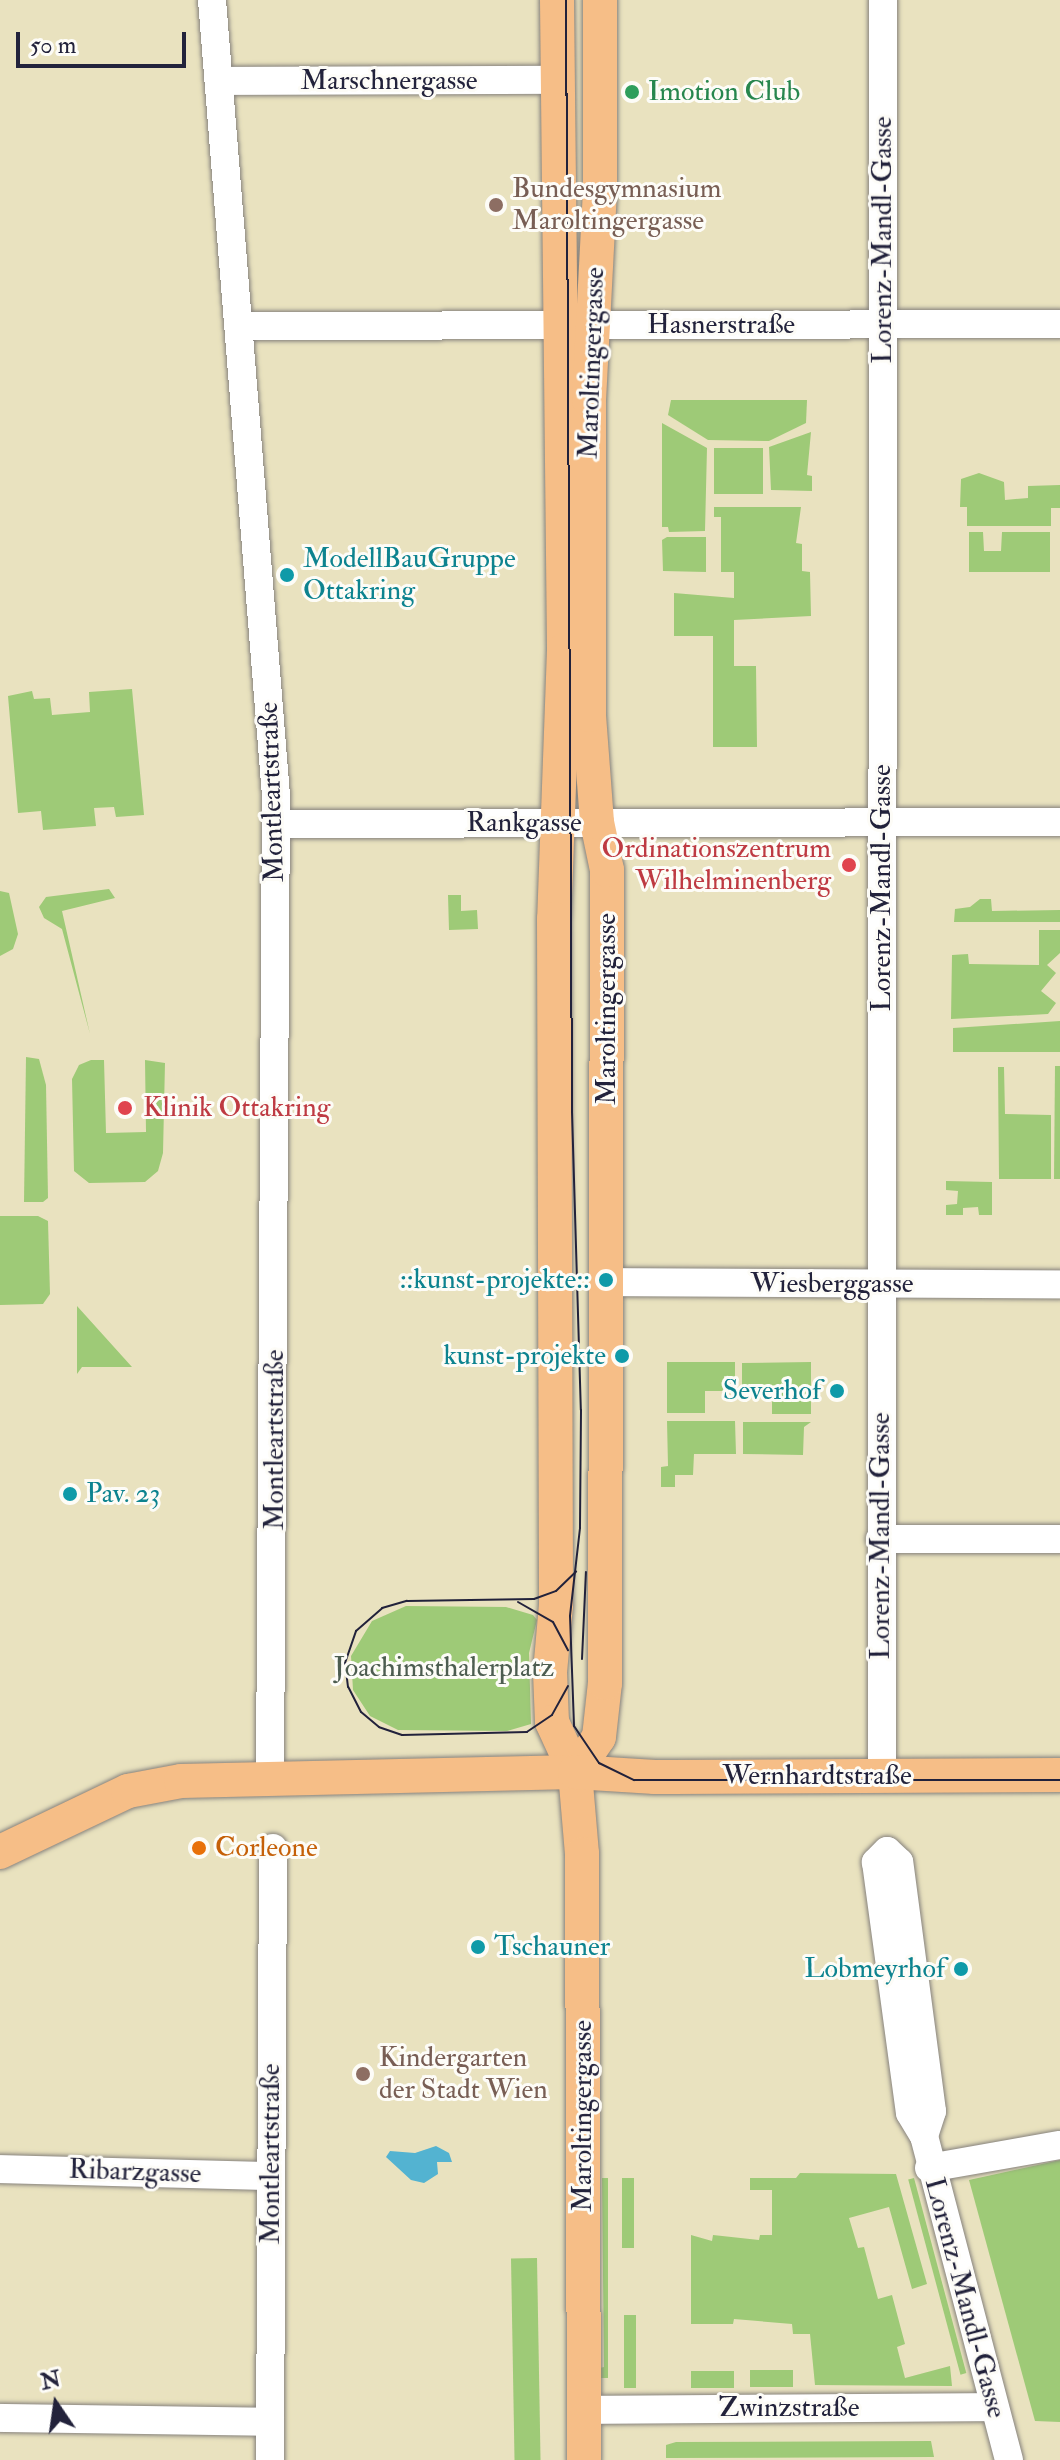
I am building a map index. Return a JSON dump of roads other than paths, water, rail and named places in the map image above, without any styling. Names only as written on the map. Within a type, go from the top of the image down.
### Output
[{"type":"main road","name":"Maroltingergasse","points":[[557,0],[558,80],[577,324],[589,715],[597,822],[607,870],[604,1698],[599,1737],[575,1772]]},
{"type":"main road","name":"Maroltingergasse","points":[[584,2460],[582,1854],[575,1772],[555,1735],[550,1672],[556,1605],[554,919],[577,324],[600,188],[600,0]]},
{"type":"main road","name":"Wernhardtstraße","points":[[575,1772],[1060,1775]]},
{"type":"main road","points":[[0,1852],[128,1791],[181,1781],[575,1772]]},
{"type":"street","name":"Montleartstraße","points":[[212,0],[276,824],[274,1586],[270,1777]]},
{"type":"street","name":"Lorenz-Mandl-Gasse","points":[[882,1775],[883,0]]},
{"type":"street","name":"Marschnergasse","points":[[219,81],[558,80]]},
{"type":"street","name":"Hasnerstraße","points":[[239,326],[1060,324]]},
{"type":"street","name":"Rankgasse","points":[[276,824],[1060,822]]},
{"type":"street","name":"Wiesberggasse","points":[[604,1282],[1060,1284]]},
{"type":"street","points":[[880,1539],[1060,1539]]},
{"type":"street","name":"Montleartstraße","points":[[270,2460],[273,1848]]},
{"type":"street","name":"Lorenz-Mandl-Gasse","points":[[924,2136],[932,2111],[899,1862],[887,1851],[876,1862],[877,1877],[910,2113],[924,2136],[929,2168],[1009,2460]]},
{"type":"street","points":[[929,2168],[1060,2145]]},
{"type":"street","name":"Ribarzgasse","points":[[0,2169],[271,2176]]},
{"type":"street","name":"Zwinzstraße","points":[[584,2410],[994,2407]]},
{"type":"street","points":[[0,2418],[270,2422]]},
{"type":"water","points":[[436,2146],[449,2153],[452,2162],[437,2162],[438,2174],[424,2183],[411,2180],[386,2157],[390,2151],[415,2153]]},
{"type":"tram line","points":[[566,0],[572,1112],[581,1410],[580,1528],[570,1616],[574,1726],[599,1763],[634,1780],[1060,1780]]},
{"type":"tram line","points":[[568,1686],[552,1715],[527,1732],[402,1735],[379,1727],[361,1712],[348,1687],[345,1663],[356,1631],[382,1608],[407,1601],[534,1599],[556,1591],[576,1572]]},
{"type":"tram line","points":[[582,1659],[586,1572]]},
{"type":"tram line","points":[[518,1602],[553,1622],[568,1650]]},
{"type":"place","name":"Imotion Club","points":[[632,92]]},
{"type":"place","name":"Bundesgymnasium Maroltingergasse","points":[[496,205]]},
{"type":"place","name":"ModellBauGruppe Ottakring","points":[[287,575]]},
{"type":"place","name":"Ordinationszentrum Wilhelminenberg","points":[[849,865]]},
{"type":"place","name":"Klinik Ottakring","points":[[125,1108]]},
{"type":"place","name":"::kunst-projekte::","points":[[606,1280]]},
{"type":"place","name":"kunst-projekte","points":[[622,1356]]},
{"type":"place","name":"Severhof","points":[[837,1391]]},
{"type":"place","name":"Pav. 23","points":[[70,1494]]},
{"type":"place","name":"Corleone","points":[[199,1848]]},
{"type":"place","name":"Tschauner","points":[[478,1947]]},
{"type":"place","name":"Lobmeyrhof","points":[[961,1969]]},
{"type":"place","name":"Kindergarten der Stadt Wien","points":[[363,2074]]},
{"type":"park label","name":"Joachimsthalerplatz","points":[[444,1668]]}]
